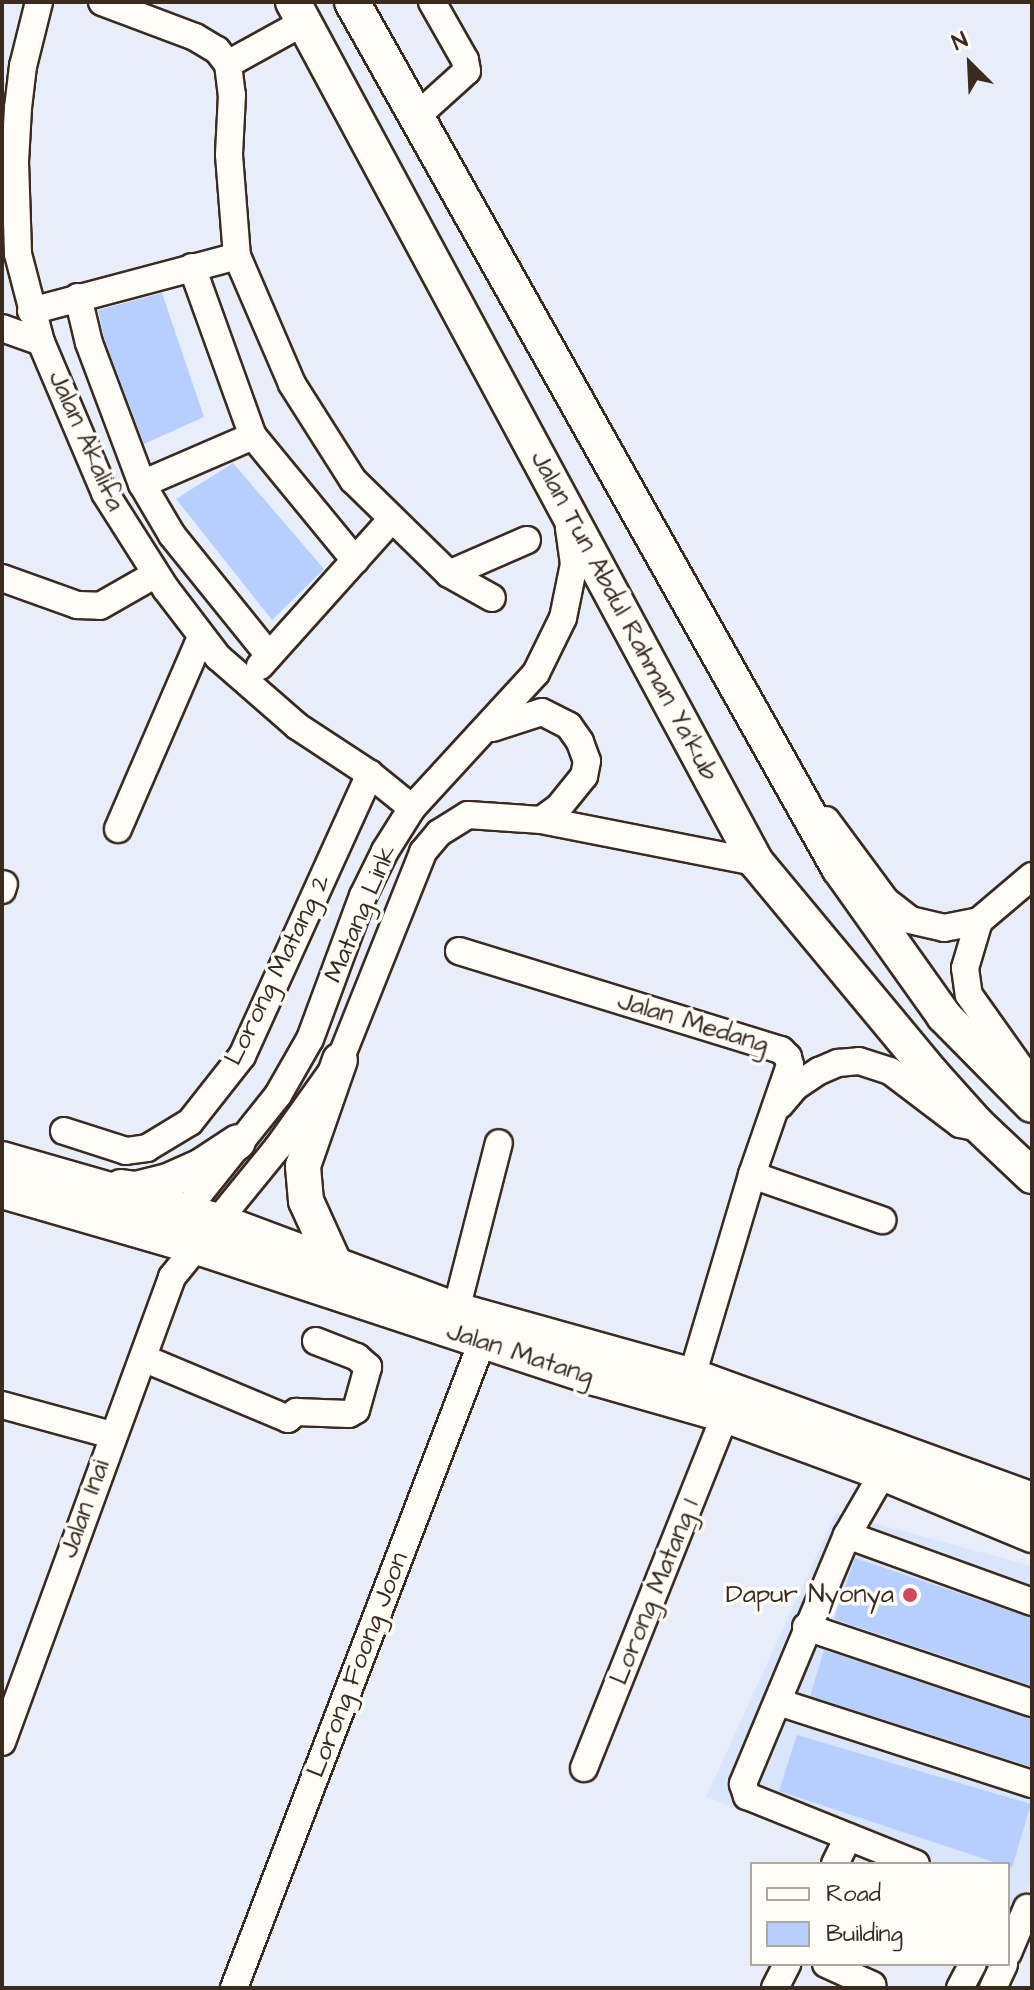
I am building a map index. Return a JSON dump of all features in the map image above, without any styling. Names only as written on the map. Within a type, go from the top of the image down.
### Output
[{"type":"main road","points":[[352,2],[839,868],[944,1016],[1032,1105]]},
{"type":"main road","name":"Jalan Tun Abdul Rahman Ya'kub","points":[[298,12],[756,862],[977,1124],[1032,1176]]},
{"type":"main road","points":[[336,1267],[306,1201],[303,1166],[340,1060]]},
{"type":"main road","points":[[97,1185],[136,1189],[168,1181],[200,1167],[238,1142]]},
{"type":"main road","name":"Jalan Matang","points":[[2,1159],[97,1185],[175,1224]]},
{"type":"main road","name":"Jalan Matang","points":[[2,1191],[175,1224],[336,1267],[456,1310],[692,1376],[1032,1500]]},
{"type":"main road","name":"Jalan Matang","points":[[209,1234],[482,1342],[725,1415],[883,1473],[1032,1535]]},
{"type":"street","name":"Jalan Akalifa","points":[[39,2],[10,105],[18,254],[41,342],[105,493],[156,574],[218,657],[297,726],[370,774],[412,808]]},
{"type":"street","points":[[102,2],[195,37],[217,50],[228,64],[232,95],[229,155],[237,256],[267,334],[307,409],[353,480],[449,574],[492,598]]},
{"type":"street","points":[[417,116],[467,71],[465,60],[432,2]]},
{"type":"street","points":[[228,64],[298,12]]},
{"type":"street","points":[[31,311],[237,256]]},
{"type":"street","points":[[192,267],[253,436],[355,560]]},
{"type":"street","points":[[78,297],[89,343],[142,484],[172,535],[269,655]]},
{"type":"street","points":[[2,328],[41,342]]},
{"type":"street","points":[[142,484],[253,436]]},
{"type":"street","name":"Matang Link","points":[[175,1224],[278,1095],[310,1039],[363,896],[412,808],[489,729],[536,673],[563,618],[574,564],[566,506]]},
{"type":"street","points":[[247,680],[391,520]]},
{"type":"street","points":[[449,574],[527,540]]},
{"type":"street","points":[[2,578],[77,605],[100,606],[156,574]]},
{"type":"street","points":[[118,829],[201,637]]},
{"type":"street","points":[[489,729],[542,712],[569,726],[580,742],[587,761],[584,776],[559,807],[541,820]]},
{"type":"street","name":"Lorong Matang 2","points":[[64,1131],[126,1151],[147,1148],[190,1122],[242,1056],[370,774]]},
{"type":"street","points":[[793,789],[828,822],[886,901],[910,920],[944,928],[979,921],[1031,879]]},
{"type":"street","name":"Matang Link","points":[[172,1277],[278,1147],[340,1060],[423,852],[439,833],[468,815],[541,820],[756,862]]},
{"type":"street","points":[[979,921],[965,968],[969,995],[1032,1084]]},
{"type":"street","name":"Jalan Medang","points":[[459,951],[781,1050],[790,1065],[752,1175],[692,1376]]},
{"type":"street","points":[[771,1117],[795,1087],[819,1071],[838,1063],[859,1061],[890,1071],[960,1124],[977,1124]]},
{"type":"street","points":[[456,1310],[499,1143]]},
{"type":"street","points":[[752,1175],[882,1220]]},
{"type":"street","points":[[172,1277],[175,1224]]},
{"type":"street","name":"Jalan Inai","points":[[2,1742],[172,1277]]},
{"type":"street","points":[[143,1358],[288,1419],[296,1412],[349,1414],[356,1410],[368,1367],[357,1357],[316,1341]]},
{"type":"street","name":"Lorong Foong Joon","points":[[234,1988],[482,1342]]},
{"type":"street","points":[[2,1405],[112,1435]]},
{"type":"street","name":"Lorong Matang 1","points":[[584,1768],[725,1415]]},
{"type":"street","points":[[883,1473],[847,1535],[743,1784],[747,1796],[842,1856],[898,1862]]},
{"type":"street","points":[[847,1535],[1032,1602]]},
{"type":"street","points":[[806,1627],[1032,1703]]},
{"type":"street","points":[[778,1702],[1032,1784]]},
{"type":"street","points":[[1011,1939],[1022,1901]]},
{"type":"street","points":[[775,1988],[786,1966]]},
{"type":"street","points":[[830,1966],[874,1987]]},
{"type":"street","points":[[960,1988],[972,1966]]},
{"type":"street","points":[[993,1988],[1003,1966]]},
{"type":"shaded area","points":[[836,1513],[1032,1566],[1032,1877],[1018,1918],[1010,1915],[1010,1862],[874,1862],[706,1797]]},
{"type":"building","points":[[162,293],[204,417],[144,444],[104,338],[98,310]]},
{"type":"building","points":[[233,463],[324,569],[272,620],[176,499]]},
{"type":"building","points":[[855,1558],[1032,1618],[1032,1686],[834,1619]]},
{"type":"building","points":[[824,1650],[1032,1719],[1032,1767],[810,1696]]},
{"type":"building","points":[[797,1735],[1031,1804],[1012,1868],[1010,1862],[994,1862],[779,1791]]},
{"type":"place","name":"Dapur Nyonya","points":[[910,1595]]}]
